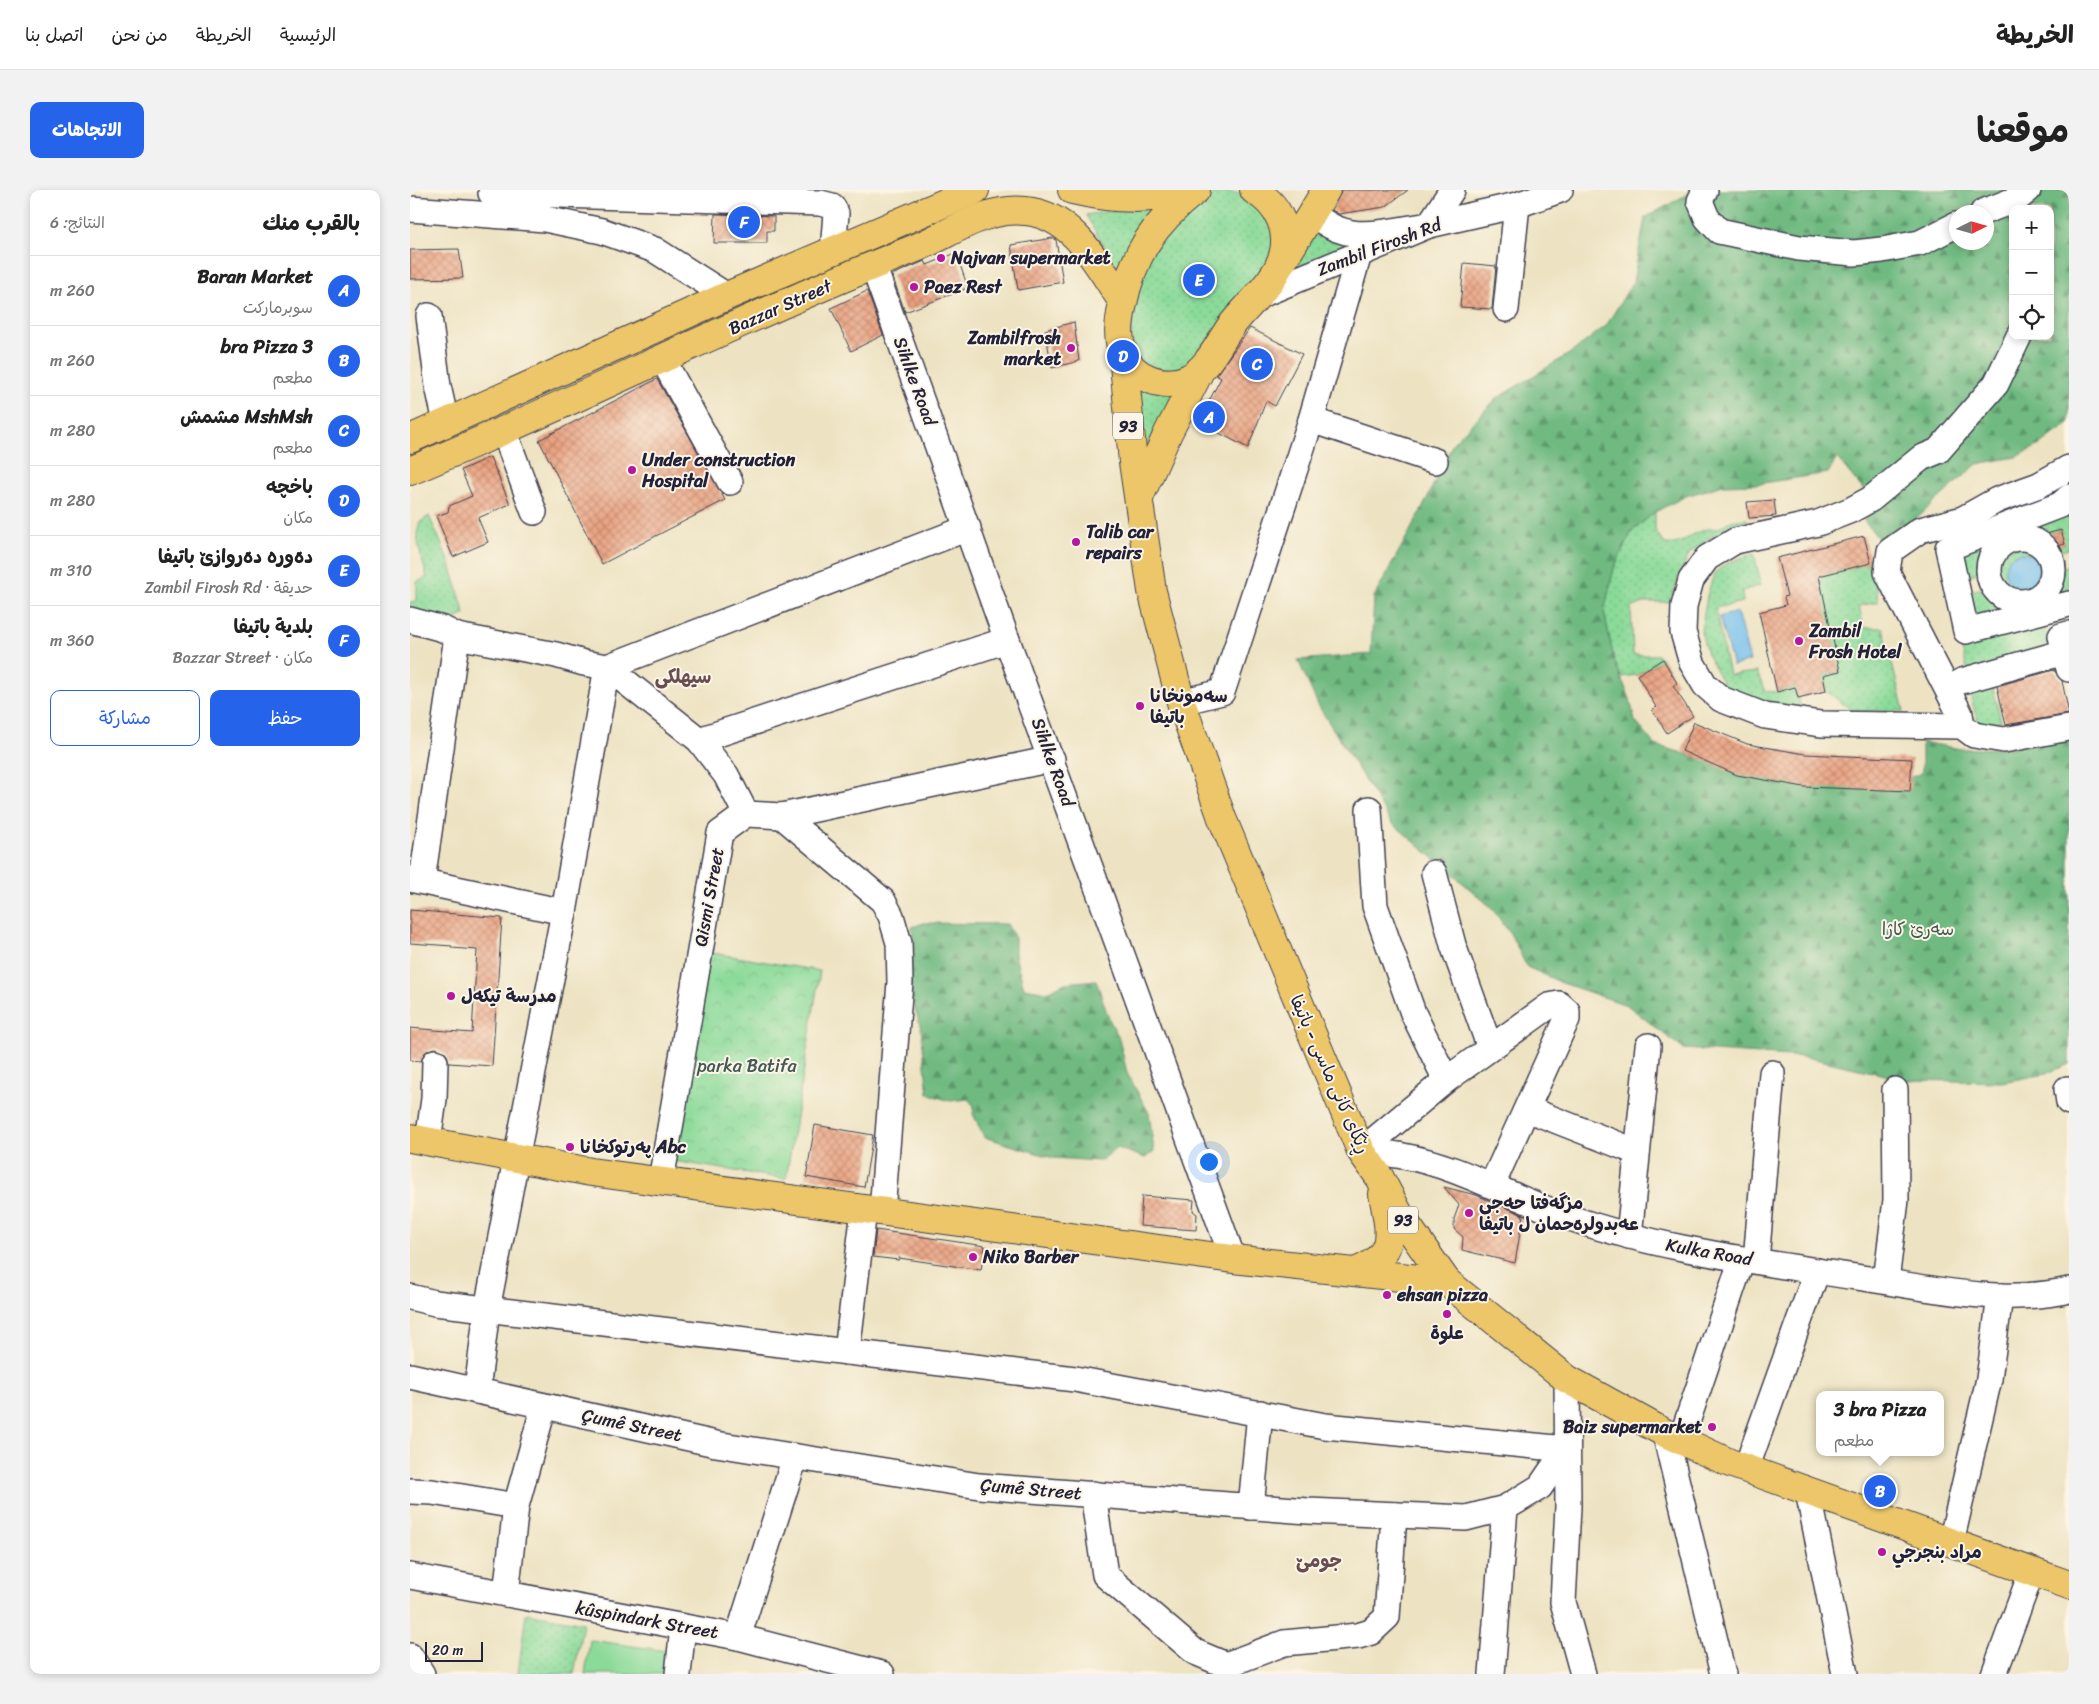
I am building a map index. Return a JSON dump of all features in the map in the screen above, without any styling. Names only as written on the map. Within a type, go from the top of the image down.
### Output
[{"type":"main road","points":[[1072,190],[1104,198],[1135,200],[1167,197],[1195,190]]},
{"type":"main road","name":"ڕێگای کانی ماسی - باتيفا","points":[[1195,190],[1165,217],[1147,240],[1133,265],[1119,322],[1128,426],[1152,591],[1180,702],[1233,845],[1361,1151],[1380,1178],[1399,1214],[1446,1282],[1567,1380],[1673,1437],[1746,1469],[2069,1585]]},
{"type":"main road","points":[[1254,190],[1265,197],[1277,211],[1284,227],[1286,245],[1282,263]]},
{"type":"main road","name":"Bazzar Street","points":[[410,439],[965,191]]},
{"type":"main road","points":[[1123,353],[1131,366],[1143,377],[1158,382],[1173,383],[1188,378],[1201,369],[1232,324],[1258,296],[1282,263],[1319,201]]},
{"type":"main road","name":"Bazzar Street","points":[[410,471],[511,428],[662,358],[873,265],[1000,211],[1027,211],[1053,219],[1076,235],[1123,302]]},
{"type":"main road","name":"93","points":[[1139,498],[1168,433],[1201,369]]},
{"type":"main road","points":[[506,395],[511,428]]},
{"type":"main road","points":[[419,1140],[516,1158],[661,1181],[873,1211],[1233,1259],[1446,1282]]},
{"type":"main road","points":[[1354,1272],[1381,1258],[1388,1244],[1387,1218],[1380,1178]]},
{"type":"street","points":[[1319,201],[1334,230],[1362,235],[1430,225],[1452,190]]},
{"type":"street","name":"Zambil Firosh Rd","points":[[1258,296],[1430,225],[1517,205],[1560,190]]},
{"type":"street","points":[[1705,190],[1700,201],[1707,218],[1719,231],[1799,248],[1854,253],[1882,250],[1920,243],[1949,228]]},
{"type":"street","points":[[1994,208],[2017,199],[2028,190]]},
{"type":"street","points":[[2032,205],[2036,190]]},
{"type":"street","points":[[410,209],[490,199],[820,203],[832,206],[836,213],[832,252]]},
{"type":"street","points":[[490,199],[545,219],[602,231],[655,250],[727,296]]},
{"type":"street","points":[[1506,309],[1517,205]]},
{"type":"street","points":[[1180,702],[1222,692],[1311,420],[1359,254]]},
{"type":"street","name":"Sihlke Road","points":[[873,265],[1007,640],[1233,1259]]},
{"type":"street","points":[[429,316],[438,386],[446,422]]},
{"type":"street","points":[[2017,340],[1996,384],[1938,451],[1921,458],[1889,485],[1851,510],[1818,523],[1735,541],[1706,558],[1691,580],[1684,606],[1683,632],[1692,663],[1705,684],[1721,698],[1765,716],[1821,724],[1895,727],[1962,726],[1974,736],[2004,740],[2069,728]]},
{"type":"street","points":[[662,358],[730,482]]},
{"type":"street","points":[[1311,420],[1435,461]]},
{"type":"street","points":[[511,428],[534,512]]},
{"type":"street","points":[[1962,726],[1960,714],[1887,572],[1890,551],[1920,530],[1963,519],[1997,500],[2039,485],[2069,468]]},
{"type":"street","points":[[2069,497],[2060,505],[2010,532],[1948,548],[1966,631],[2029,608],[2069,604]]},
{"type":"street","points":[[410,620],[443,629],[457,636],[556,655],[584,664],[607,667],[968,528]]},
{"type":"street","points":[[2010,532],[2039,543],[2046,551],[2060,558],[2048,585],[2029,608]]},
{"type":"street","points":[[2010,532],[1993,554],[1989,564],[1990,578],[1999,593],[2029,608]]},
{"type":"street","points":[[1956,585],[1990,578]]},
{"type":"street","points":[[457,636],[416,880],[564,912]]},
{"type":"street","points":[[699,740],[1007,640]]},
{"type":"street","points":[[1962,681],[2068,652]]},
{"type":"street","points":[[607,667],[699,740],[726,774],[746,814],[782,816],[1052,759]]},
{"type":"street","points":[[477,1391],[487,1309],[564,912],[607,667]]},
{"type":"street","points":[[1368,809],[1375,906],[1413,1013],[1446,1080]]},
{"type":"street","name":"Qismi Street","points":[[661,1181],[720,833],[746,814]]},
{"type":"street","points":[[782,816],[883,901],[891,916],[899,944],[900,982],[873,1211],[847,1352]]},
{"type":"street","points":[[1434,873],[1453,945],[1490,1048]]},
{"type":"street","points":[[1361,1151],[1446,1080],[1550,1006],[1559,1004],[1567,1010],[1567,1019],[1492,1185]]},
{"type":"street","points":[[1629,1236],[1648,1046]]},
{"type":"street","points":[[419,1140],[434,1099],[435,1062]]},
{"type":"street","points":[[1723,1674],[1673,1437],[1749,1260],[1772,1073]]},
{"type":"street","points":[[1886,1282],[1896,1200],[1895,1090]]},
{"type":"street","points":[[1527,1108],[1637,1152]]},
{"type":"street","name":"Kulka Road","points":[[1361,1151],[1403,1156],[1492,1185],[1551,1211],[1629,1236],[1749,1260],[1886,1282],[2000,1296],[2049,1294],[2069,1290]]},
{"type":"street","points":[[1746,1469],[1817,1271]]},
{"type":"street","points":[[1952,1542],[1989,1379],[2000,1296]]},
{"type":"street","points":[[410,1297],[435,1303],[1075,1379],[1325,1426],[1566,1449]]},
{"type":"street","name":"Çumê Street","points":[[410,1376],[716,1444],[979,1486],[1251,1507],[1466,1518],[1505,1508],[1540,1486],[1566,1449]]},
{"type":"street","points":[[1567,1380],[1566,1449],[1568,1507],[1563,1602],[1583,1674]]},
{"type":"street","points":[[506,1594],[516,1506],[544,1406]]},
{"type":"street","points":[[1251,1507],[1260,1414]]},
{"type":"street","points":[[738,1636],[795,1456]]},
{"type":"street","points":[[410,1491],[432,1492],[516,1506]]},
{"type":"street","points":[[1808,1491],[1845,1674]]},
{"type":"street","points":[[1093,1494],[1105,1575],[1195,1652],[1227,1670],[1284,1643],[1358,1636],[1371,1632],[1387,1617],[1394,1515]]},
{"type":"street","points":[[1492,1674],[1505,1508]]},
{"type":"street","points":[[1994,1674],[2032,1571]]},
{"type":"street","name":"kûspindark Street","points":[[410,1576],[738,1636],[814,1665],[882,1674]]},
{"type":"street","points":[[678,1674],[683,1627]]},
{"type":"street","points":[[410,1656],[422,1674]]},
{"type":"green space","name":"سەرێ کاژا","points":[[1690,190],[2069,190],[2069,423],[2038,446],[2016,457],[1977,464],[1905,529],[1879,539],[1864,521],[1879,500],[1871,499],[1837,458],[1828,473],[1757,484],[1723,485],[1686,496],[1655,512],[1632,531],[1614,568],[1604,611],[1614,660],[1630,699],[1635,721],[1655,745],[1745,771],[1903,780],[1922,773],[1922,742],[1961,749],[2000,748],[2069,740],[2069,1064],[2046,1074],[2002,1082],[1907,1080],[1806,1057],[1683,1049],[1627,1005],[1562,983],[1527,967],[1511,935],[1491,907],[1391,822],[1318,705],[1298,660],[1371,654],[1374,597],[1423,507],[1453,443],[1496,399],[1572,352],[1606,326],[1633,282],[1645,218],[1686,195]]},
{"type":"green space","points":[[1222,192],[1247,194],[1277,224],[1271,266],[1195,363],[1176,373],[1141,363],[1131,337],[1130,309],[1146,258],[1194,202]]},
{"type":"green space","points":[[1165,202],[1120,274],[1086,215]]},
{"type":"green space","points":[[1312,226],[1362,242],[1282,278]]},
{"type":"green space","points":[[1131,380],[1175,391],[1141,462]]},
{"type":"green space","points":[[1655,512],[1655,530],[1665,544],[1673,544],[1685,540],[1702,530],[1717,529],[1730,521],[1747,519],[1750,523],[1710,537],[1689,554],[1669,602],[1646,602],[1631,608],[1633,655],[1658,655],[1663,659],[1637,675],[1621,677],[1614,660],[1604,611],[1614,568],[1632,531]]},
{"type":"green space","points":[[2069,513],[2069,549],[2053,553],[2051,548],[2065,544],[2060,530],[2047,534],[2049,542],[2018,533]]},
{"type":"green space","points":[[429,516],[449,561],[465,614],[452,621],[410,612],[410,602],[417,601],[417,582],[427,577],[419,549],[417,533],[420,522]]},
{"type":"green space","points":[[1996,543],[1987,552],[1982,571],[1960,579],[1955,552]]},
{"type":"green space","points":[[2016,546],[2026,546],[2038,553],[2045,565],[2045,575],[2038,587],[2026,594],[2016,594],[2008,590],[2001,583],[1997,575],[1997,565],[2001,557],[2008,550]]},
{"type":"green space","points":[[1754,553],[1761,585],[1742,591],[1743,602],[1715,608],[1729,675],[1757,672],[1765,691],[1777,692],[1795,687],[1801,708],[1771,705],[1725,687],[1707,654],[1701,631],[1707,596],[1714,573],[1727,563]]},
{"type":"green space","points":[[1871,563],[1875,574],[1878,602],[1859,606],[1864,628],[1883,628],[1904,711],[1853,711],[1826,691],[1823,675],[1840,671],[1803,592],[1824,575]]},
{"type":"green space","points":[[2069,565],[2069,597],[2045,598],[2051,592],[2059,569]]},
{"type":"green space","points":[[1988,587],[1997,599],[2020,608],[1976,623],[1965,592]]},
{"type":"green space","points":[[2042,619],[2051,651],[1968,673],[1960,641]]},
{"type":"green space","points":[[1990,677],[2001,721],[1979,727],[1967,683]]},
{"type":"green space","points":[[924,923],[1007,924],[1015,938],[1015,956],[1024,988],[1047,992],[1065,983],[1096,980],[1109,1019],[1119,1038],[1127,1073],[1149,1113],[1154,1151],[1145,1158],[1117,1148],[1100,1161],[1053,1158],[984,1137],[973,1114],[974,1106],[968,1099],[950,1101],[928,1094],[921,1028],[912,999],[910,974],[914,954],[912,927]]},
{"type":"green space","name":"parka Batifa","points":[[707,952],[820,971],[786,1179],[673,1161]]},
{"type":"green space","points":[[526,1613],[583,1623],[574,1674],[518,1674]]},
{"type":"green space","points":[[590,1640],[667,1651],[664,1674],[585,1674]]},
{"type":"water","points":[[2022,553],[2034,558],[2039,570],[2034,582],[2022,587],[2010,582],[2005,570],[2010,558]]},
{"type":"water","points":[[1737,612],[1750,661],[1733,666],[1719,617]]},
{"type":"building","points":[[1342,190],[1408,190],[1385,207],[1339,214],[1332,210]]},
{"type":"building","points":[[715,214],[774,216],[774,231],[767,231],[767,243],[714,243]]},
{"type":"building","points":[[1053,238],[1056,240],[1063,282],[1018,290],[1011,245]]},
{"type":"building","points":[[459,249],[463,278],[410,279],[410,250]]},
{"type":"building","points":[[956,253],[968,288],[905,312],[892,275],[925,261],[927,265]]},
{"type":"building","points":[[1464,263],[1496,266],[1492,309],[1460,307]]},
{"type":"building","points":[[867,291],[883,335],[851,351],[831,308]]},
{"type":"building","points":[[1074,322],[1079,361],[1052,368],[1045,330]]},
{"type":"building","points":[[1250,328],[1302,354],[1275,406],[1266,401],[1248,448],[1198,422],[1221,378],[1216,375]]},
{"type":"building","name":"Under construction Hospital","points":[[657,379],[725,500],[602,564],[539,440]]},
{"type":"building","points":[[490,457],[510,504],[478,518],[488,542],[453,557],[436,516],[448,512],[449,506],[472,496],[461,470]]},
{"type":"building","points":[[1774,500],[1776,516],[1749,518],[1747,502]]},
{"type":"building","points":[[2061,530],[2065,544],[2051,548],[2046,534]]},
{"type":"building","name":"Zambil Frosh Hotel","points":[[1864,536],[1871,563],[1819,576],[1840,671],[1823,675],[1826,691],[1798,698],[1795,687],[1777,692],[1759,612],[1786,605],[1784,597],[1787,596],[1777,558]]},
{"type":"building","points":[[1663,659],[1677,683],[1673,686],[1693,716],[1667,733],[1652,710],[1656,707],[1637,675]]},
{"type":"building","points":[[2054,670],[2062,681],[2069,714],[2006,725],[1997,686]]},
{"type":"building","points":[[1694,722],[1747,744],[1805,754],[1912,759],[1910,791],[1804,787],[1737,775],[1682,751]]},
{"type":"building","points":[[410,910],[502,918],[492,1066],[449,1063],[447,1055],[436,1048],[428,1050],[421,1061],[410,1060],[410,1028],[472,1033],[477,950],[410,943]]},
{"type":"building","points":[[815,1125],[873,1135],[864,1187],[806,1177]]},
{"type":"building","points":[[1444,1187],[1476,1195],[1523,1215],[1515,1263],[1462,1250],[1463,1237],[1454,1229],[1454,1219],[1459,1205]]},
{"type":"building","points":[[1142,1196],[1194,1200],[1193,1211],[1197,1214],[1196,1230],[1140,1226]]},
{"type":"building","points":[[876,1230],[985,1246],[981,1270],[899,1258],[899,1260],[873,1257]]},
{"type":"place","name":"بلدية باتيفا","points":[[744,222]]},
{"type":"place","name":"Najvan supermarket","points":[[941,258]]},
{"type":"place","name":"ده‌وره‌ ده‌روازێ باتيفا","points":[[1199,280]]},
{"type":"place","name":"Paez Rest","points":[[914,287]]},
{"type":"place","name":"Zambilfrosh market","points":[[1071,348]]},
{"type":"place","name":"باخچە","points":[[1123,356]]},
{"type":"place","name":"MshMsh مشمش","points":[[1257,364]]},
{"type":"place","name":"Baran Market","points":[[1209,417]]},
{"type":"place","name":"Under construction Hospital","points":[[632,470]]},
{"type":"place","name":"Talib car repairs","points":[[1076,542]]},
{"type":"place","name":"Zambil Frosh Hotel","points":[[1799,641]]},
{"type":"place","name":"سه‌مونخانا باتيفا","points":[[1140,706]]},
{"type":"place","name":"مدرسة تيكه‌ل","points":[[451,996]]},
{"type":"place","name":"په‌رتوكخانا Abc","points":[[570,1147]]},
{"type":"place","name":"مزگەفتا حەجی عەبدولرەحمان ل باتیفا","points":[[1469,1213]]},
{"type":"place","name":"Niko Barber","points":[[973,1257]]},
{"type":"place","name":"ehsan pizza","points":[[1387,1295]]},
{"type":"place","name":"علوة","points":[[1447,1314]]},
{"type":"place","name":"Baiz supermarket","points":[[1712,1427]]},
{"type":"place","name":"3 bra Pizza","points":[[1880,1491]]},
{"type":"place","name":"مراد بنجرجي","points":[[1882,1552]]},
{"type":"district","name":"سيهلكى","points":[[683,676]]},
{"type":"district","name":"جومێ","points":[[1319,1560]]}]
